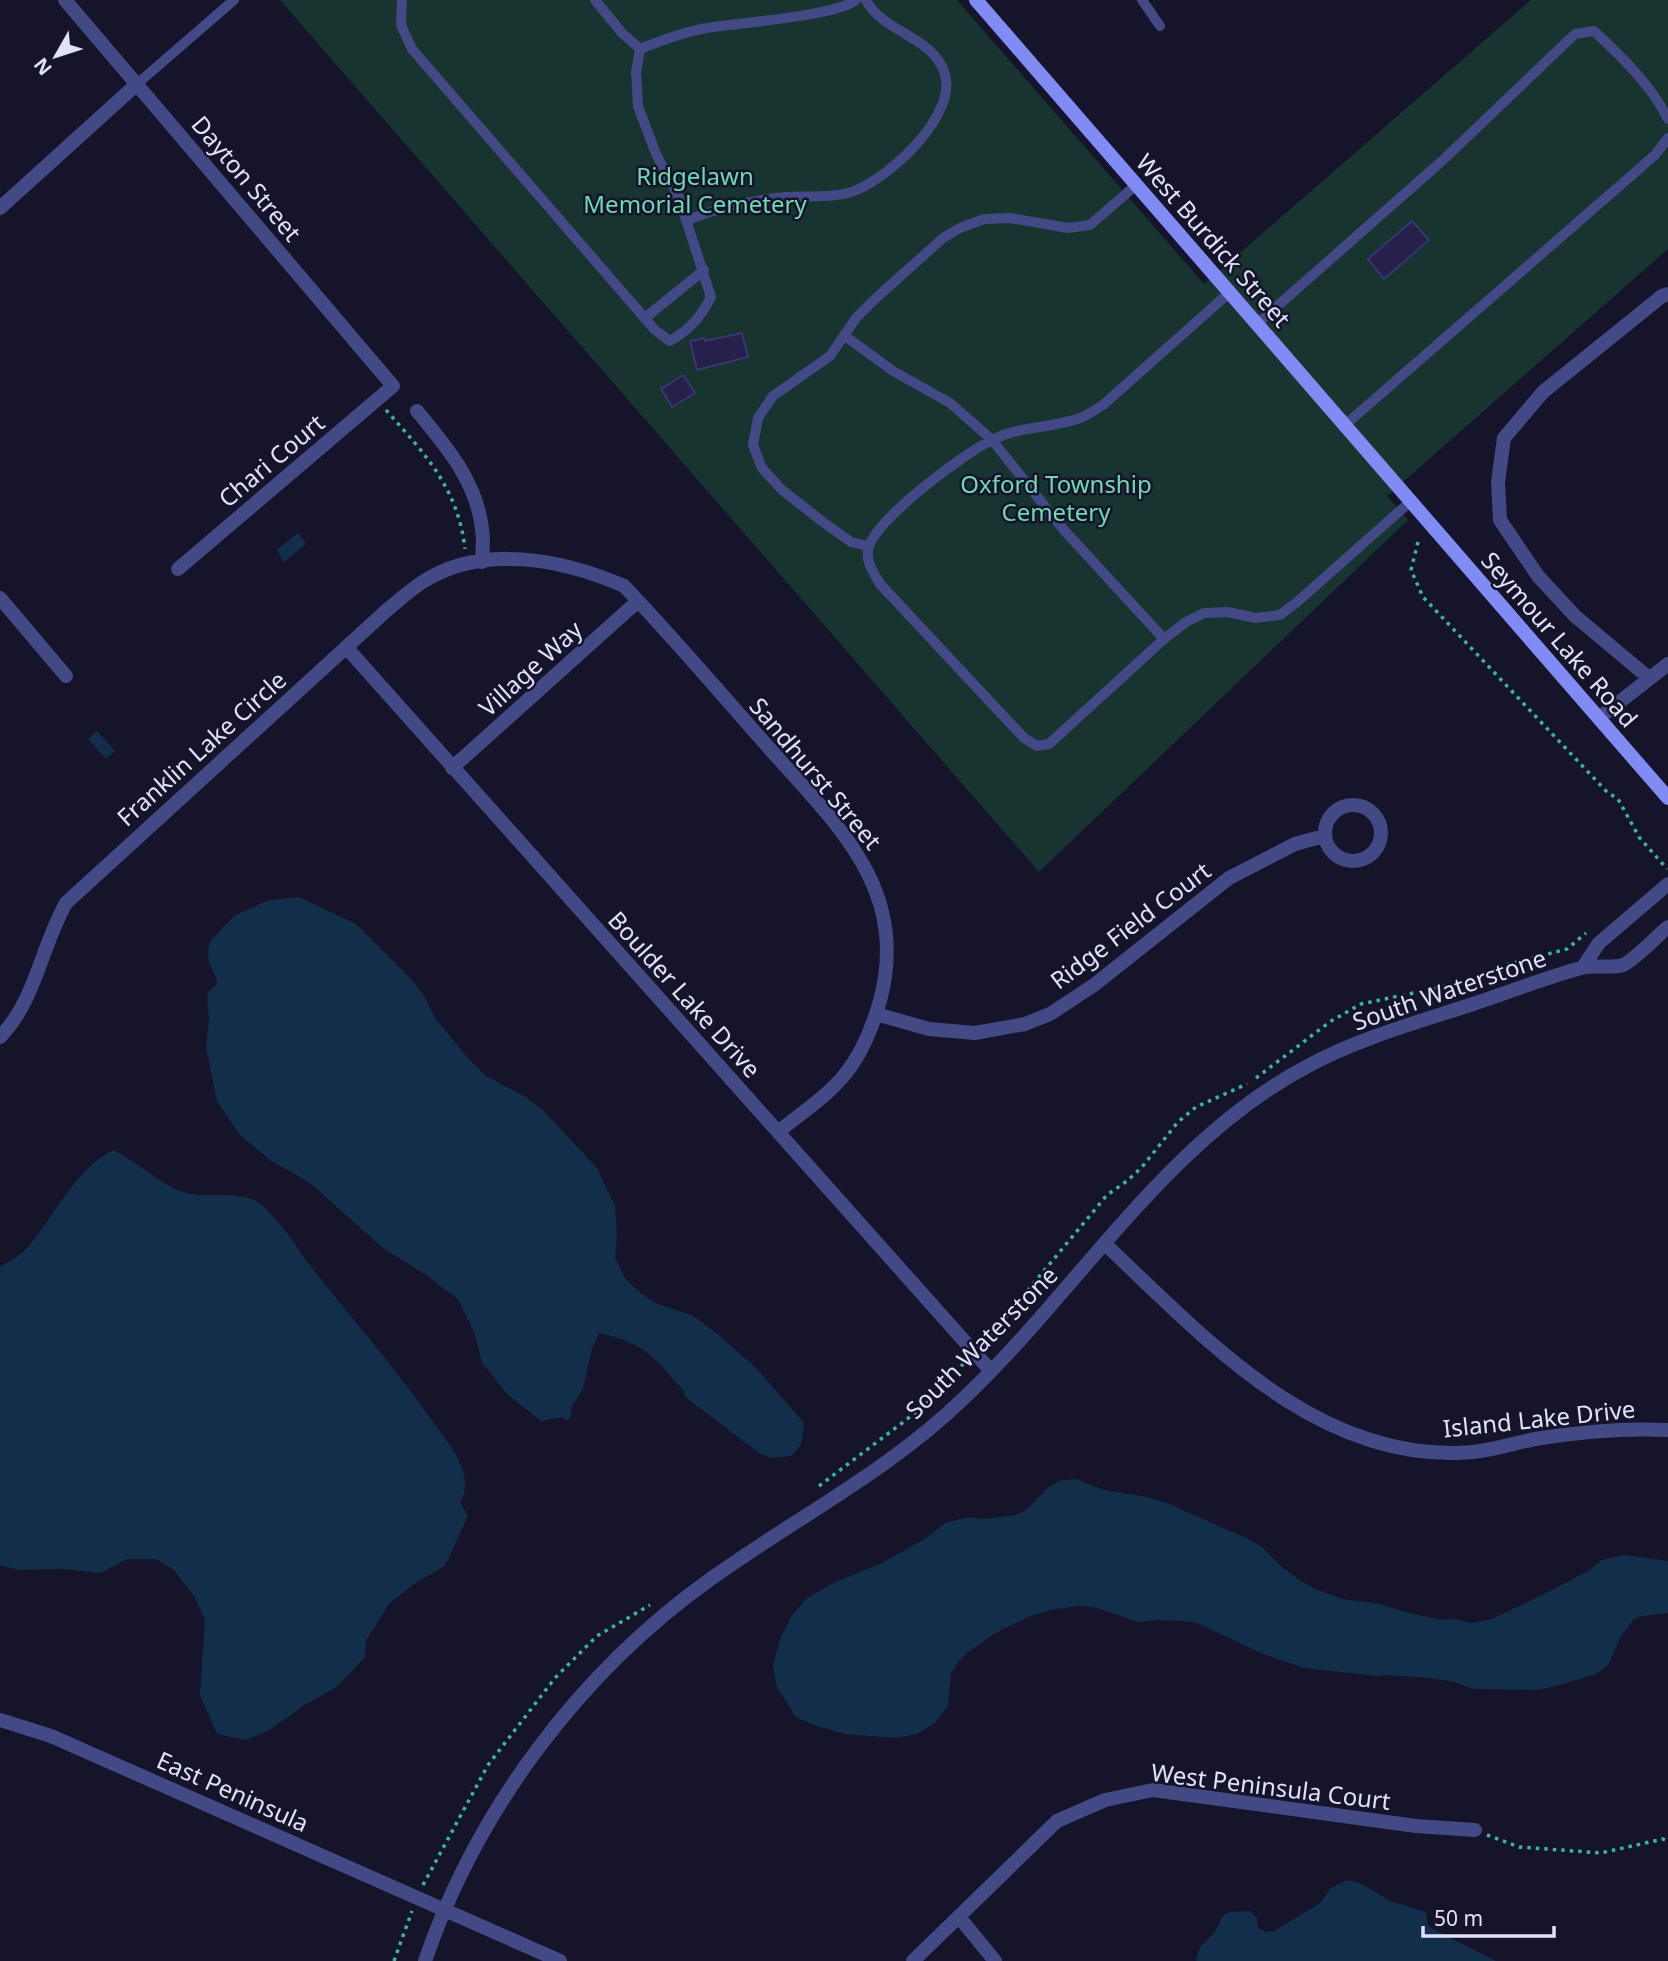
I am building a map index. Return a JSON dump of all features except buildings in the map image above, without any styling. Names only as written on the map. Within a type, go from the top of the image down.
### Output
[{"type":"street","name":"Dayton Street","points":[[65,0],[393,386]]},
{"type":"street","name":"West Burdick Street","points":[[976,0],[1415,505]]},
{"type":"street","points":[[0,208],[137,84]]},
{"type":"street","points":[[1649,678],[1575,615],[1538,576],[1500,520],[1499,482],[1504,438],[1543,392],[1662,296],[1667,295]]},
{"type":"street","name":"Chari Court","points":[[178,569],[393,386]]},
{"type":"street","points":[[417,411],[456,459],[476,503],[482,530],[474,564]]},
{"type":"street","name":"Seymour Lake Road","points":[[1415,505],[1668,798]]},
{"type":"street","name":"Sandhurst Street","points":[[474,564],[513,559],[559,563],[595,573],[624,586],[825,812],[859,855],[884,915],[887,973],[876,1014],[846,1073],[778,1132]]},
{"type":"street","name":"Franklin Lake Circle","points":[[0,1037],[6,1022],[23,1007],[56,920],[66,903],[346,647],[422,582],[455,567],[474,564]]},
{"type":"street","points":[[0,598],[66,676]]},
{"type":"street","name":"Village Way","points":[[452,768],[638,601]]},
{"type":"street","name":"Boulder Lake Drive","points":[[346,647],[991,1371]]},
{"type":"street","points":[[1599,718],[1668,664]]},
{"type":"street","points":[[1361,805],[1376,816],[1380,824],[1380,843],[1375,851],[1359,861],[1340,859],[1332,853],[1324,836],[1328,818],[1342,806],[1361,805]]},
{"type":"street","name":"Ridge Field Court","points":[[876,1014],[929,1029],[975,1033],[1025,1024],[1050,1014],[1094,985],[1229,877],[1295,844],[1324,836]]},
{"type":"street","name":"South Waterstone","points":[[1583,967],[1599,943],[1668,884]]},
{"type":"street","name":"South Waterstone","points":[[425,1961],[445,1908],[466,1864],[522,1770],[572,1706],[630,1645],[711,1579],[878,1468],[921,1436],[962,1400],[1037,1323],[1174,1167],[1216,1126],[1306,1067],[1370,1038],[1583,967],[1624,965],[1668,927]]},
{"type":"street","name":"Island Lake Drive","points":[[1105,1244],[1221,1352],[1258,1381],[1316,1418],[1341,1430],[1419,1450],[1472,1452],[1574,1433],[1668,1430]]},
{"type":"street","name":"East Peninsula","points":[[0,1720],[51,1735],[445,1908]]},
{"type":"street","name":"West Peninsula Court","points":[[913,1961],[1057,1821],[1105,1800],[1153,1790],[1416,1826],[1475,1830]]},
{"type":"street","points":[[445,1908],[560,1961]]},
{"type":"street","points":[[959,1917],[995,1961]]},
{"type":"lane","points":[[137,84],[234,0]]},
{"type":"lane","points":[[402,0],[401,25],[412,49],[655,330],[670,341],[701,316],[711,297],[679,198],[656,154],[638,106],[636,72],[640,49]]},
{"type":"lane","points":[[595,0],[622,33],[640,49]]},
{"type":"lane","points":[[640,49],[668,38],[705,29],[823,11],[851,4],[856,0]]},
{"type":"lane","points":[[687,220],[750,201],[852,193],[870,183],[925,136],[940,115],[945,88],[944,71],[929,51],[907,33],[882,20],[870,9],[866,0]]},
{"type":"lane","points":[[1142,0],[1160,26]]},
{"type":"lane","points":[[1257,324],[1443,160],[1575,34],[1594,31],[1658,99],[1668,119]]},
{"type":"lane","points":[[1345,425],[1655,155],[1668,138]]},
{"type":"lane","points":[[868,546],[851,542],[782,491],[762,468],[753,445],[758,418],[773,396],[830,356],[856,318],[875,299],[943,238],[960,228],[984,219],[1010,218],[1068,228],[1090,225],[1136,185]]},
{"type":"lane","points":[[645,318],[704,271]]},
{"type":"lane","points":[[1230,292],[1103,405],[1080,418],[998,437],[973,450],[923,487],[883,526],[868,546],[867,561],[880,584],[1024,738],[1037,746],[1049,744],[1186,622],[1204,613],[1228,612],[1255,618],[1280,615],[1415,505]]},
{"type":"lane","points":[[845,336],[893,371],[950,403],[992,440],[1063,529],[1164,639]]},
{"type":"path","points":[[377,400],[441,476],[456,506],[474,564]]},
{"type":"path","points":[[1418,542],[1410,570],[1423,597],[1607,792],[1618,799],[1639,837],[1668,870]]},
{"type":"path","points":[[1475,1830],[1519,1847],[1601,1853],[1663,1839],[1668,1841]]},
{"type":"green space","name":"Oxford Township Cemetery","points":[[280,0],[957,0],[1204,284],[1531,0],[1668,0],[1668,249],[1387,496],[1408,520],[1039,872]]},
{"type":"water","points":[[299,534],[306,544],[284,562],[277,550]]},
{"type":"water","points":[[97,731],[115,751],[106,759],[88,739]]},
{"type":"water","points":[[299,897],[356,924],[412,980],[435,1018],[468,1058],[486,1076],[526,1097],[543,1110],[597,1168],[615,1206],[615,1258],[625,1278],[655,1303],[694,1316],[758,1370],[804,1423],[801,1445],[791,1456],[772,1458],[759,1453],[689,1400],[665,1370],[639,1347],[599,1333],[592,1349],[583,1388],[570,1410],[572,1415],[567,1421],[562,1417],[541,1421],[508,1395],[482,1363],[474,1332],[458,1299],[383,1248],[310,1183],[270,1160],[240,1135],[217,1101],[206,1047],[208,992],[217,984],[209,963],[210,941],[234,916],[269,900]]},
{"type":"water","points":[[113,1150],[183,1192],[244,1197],[259,1203],[268,1211],[415,1397],[451,1447],[465,1478],[465,1490],[460,1503],[468,1516],[445,1566],[415,1583],[388,1605],[366,1641],[365,1657],[337,1687],[268,1731],[245,1740],[217,1734],[200,1695],[205,1620],[194,1596],[174,1570],[156,1559],[127,1559],[101,1573],[64,1569],[18,1570],[0,1565],[0,1267],[27,1248],[76,1181],[87,1169]]},
{"type":"water","points":[[1076,1479],[1104,1490],[1167,1503],[1248,1539],[1261,1546],[1299,1580],[1343,1599],[1379,1604],[1442,1620],[1455,1619],[1472,1623],[1492,1619],[1544,1594],[1588,1571],[1602,1560],[1625,1555],[1668,1561],[1668,1613],[1634,1619],[1621,1636],[1608,1666],[1596,1674],[1537,1690],[1473,1689],[1431,1678],[1376,1676],[1304,1668],[1263,1654],[1195,1622],[1138,1622],[1094,1607],[1077,1606],[1031,1616],[997,1632],[967,1653],[951,1674],[948,1706],[935,1723],[917,1734],[896,1738],[844,1734],[795,1716],[777,1687],[773,1666],[780,1639],[792,1615],[807,1598],[833,1583],[880,1564],[926,1538],[945,1523],[968,1517],[983,1519],[1017,1515],[1050,1486],[1063,1480]]},
{"type":"water","points":[[1347,1880],[1360,1883],[1390,1901],[1426,1912],[1428,1925],[1433,1929],[1496,1961],[1196,1961],[1200,1947],[1215,1932],[1222,1917],[1229,1912],[1250,1911],[1257,1918],[1258,1927],[1265,1932],[1274,1931],[1320,1903],[1331,1888]]},
{"type":"park label","name":"Ridgelawn Memorial Cemetery","points":[[695,189]]}]
